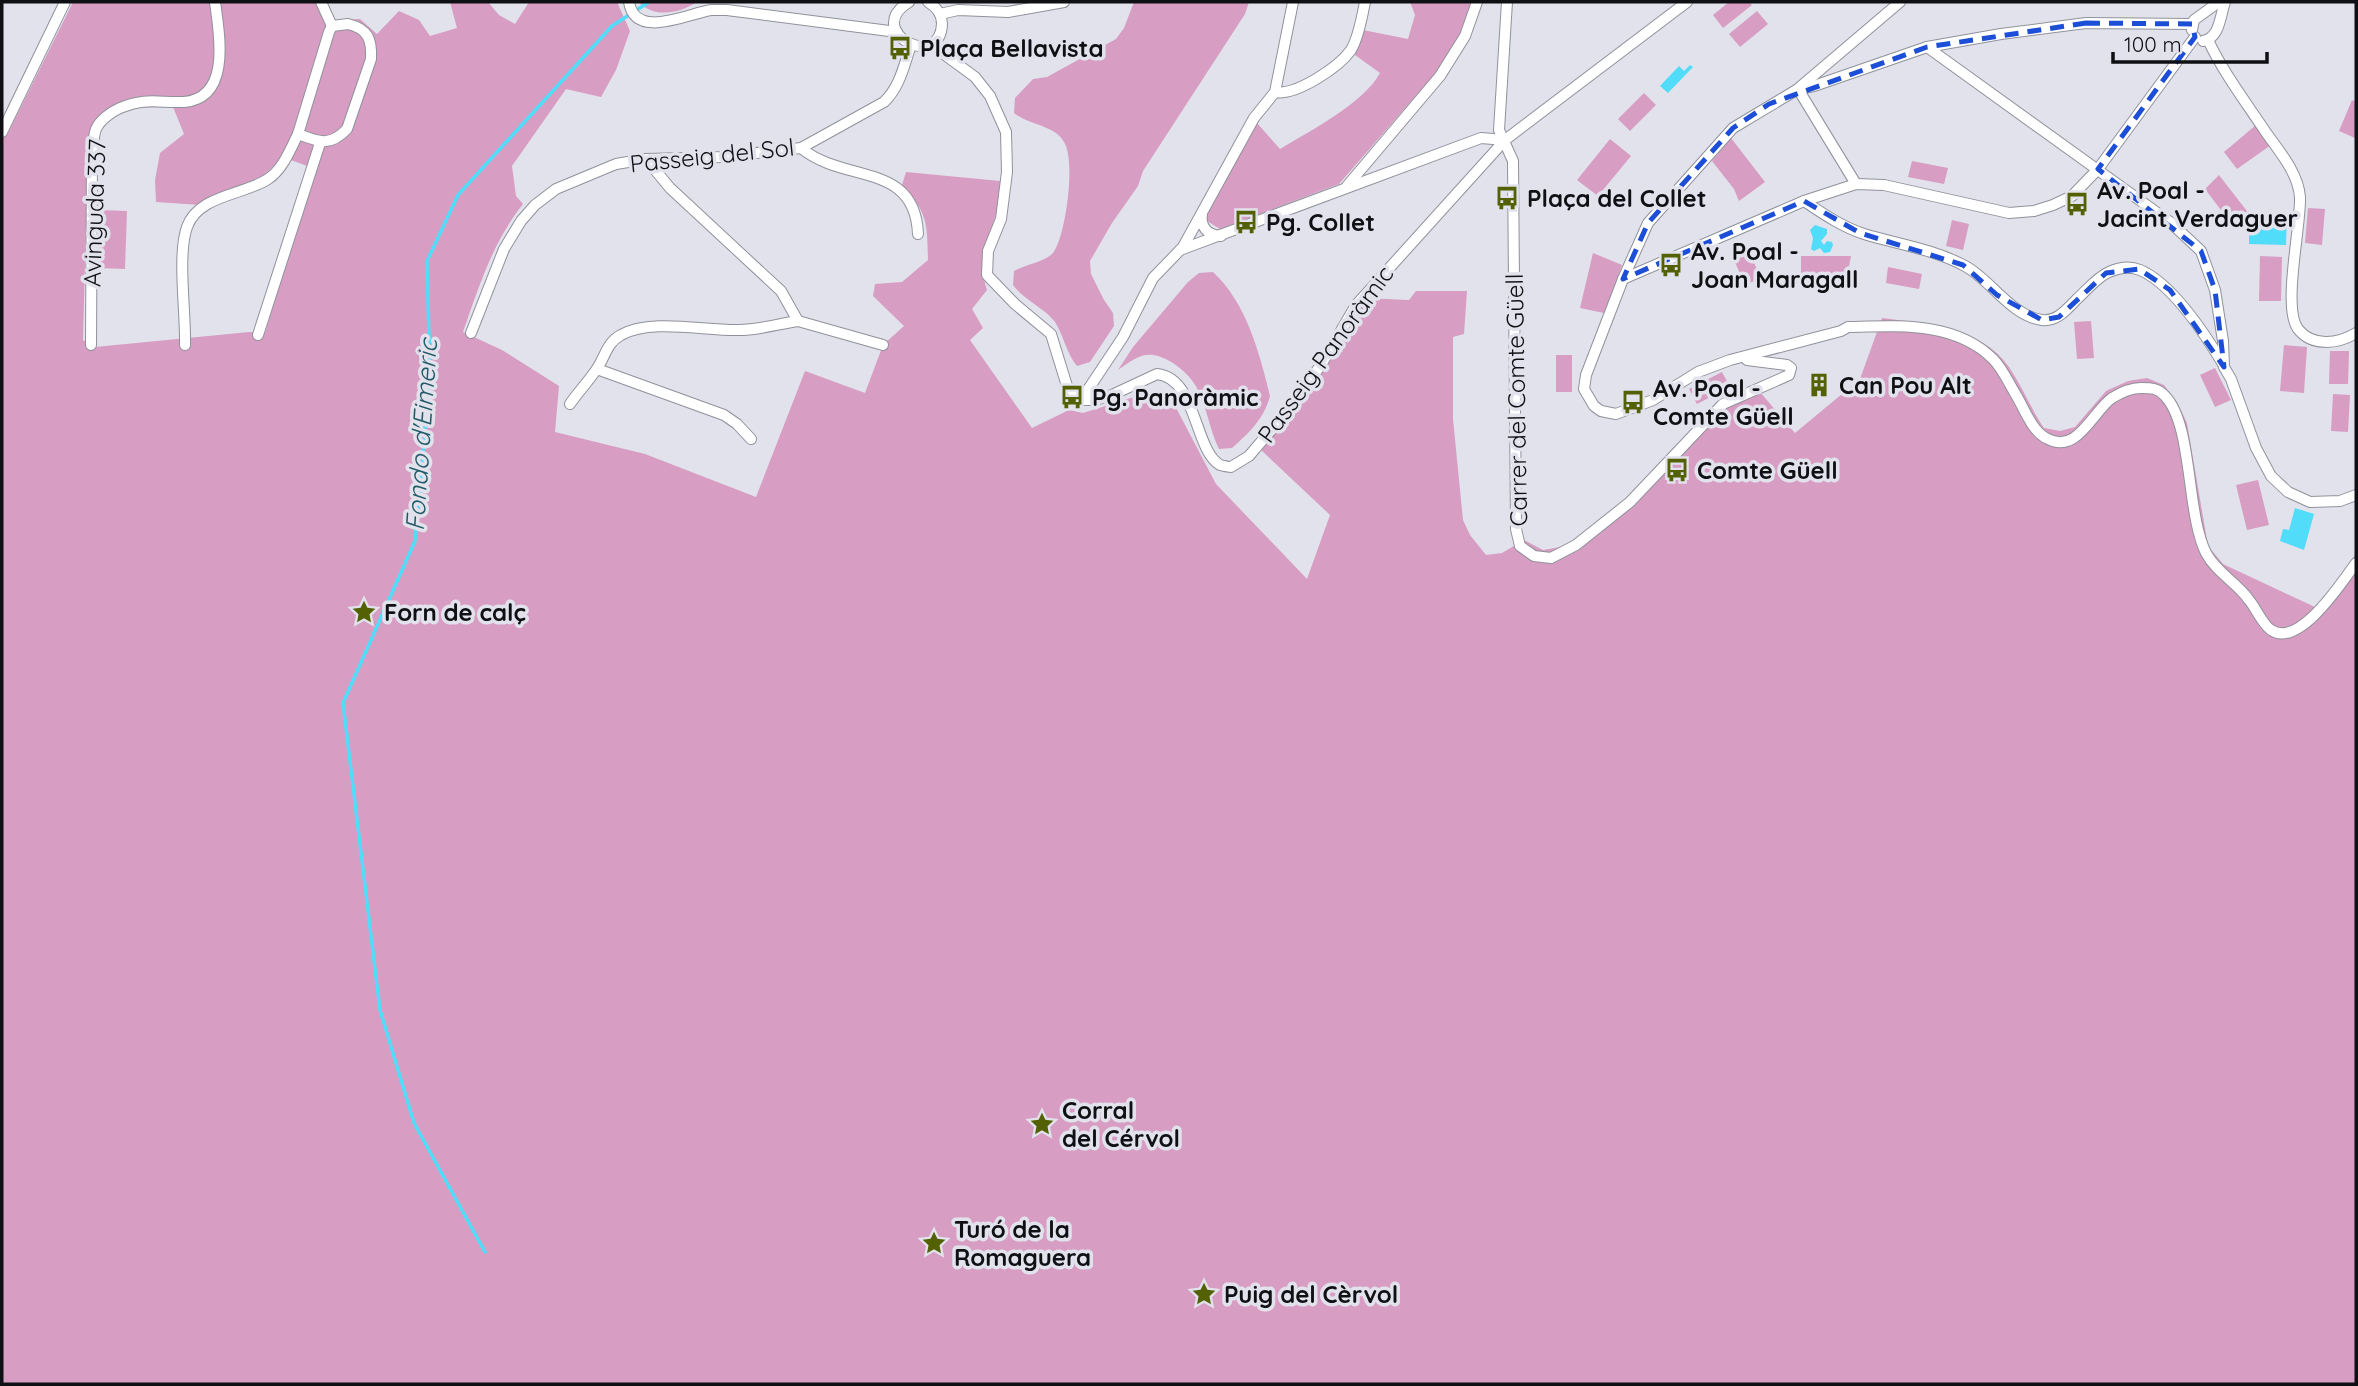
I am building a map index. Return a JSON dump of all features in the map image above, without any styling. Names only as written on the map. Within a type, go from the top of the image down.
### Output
[{"type":"street","points":[[2,132],[65,2]]},
{"type":"street","name":"Avinguda 337","points":[[91,345],[92,156],[96,129],[104,118],[115,110],[132,103],[155,100],[186,102],[201,96],[218,74],[221,46],[215,2]]},
{"type":"street","points":[[185,345],[183,249],[187,223],[194,213],[205,206],[269,179],[280,168],[298,134],[324,44],[332,26],[321,2]]},
{"type":"street","points":[[909,2],[900,8],[896,15],[897,32],[905,42],[924,46],[938,36],[942,25],[937,6],[958,10],[1008,12],[1064,2]]},
{"type":"street","points":[[930,44],[975,77],[990,96],[1006,132],[1007,163],[1001,219],[988,251],[986,275],[1051,334],[1067,386],[1081,400],[1123,337],[1153,278],[1180,250],[1249,126],[1275,92],[1293,2]]},
{"type":"street","points":[[1275,92],[1290,92],[1326,73],[1351,50],[1364,2]]},
{"type":"street","points":[[1344,189],[1440,76],[1465,36],[1477,2]]},
{"type":"street","points":[[1504,140],[1499,130],[1499,107],[1507,2]]},
{"type":"street","points":[[1180,250],[1481,138],[1504,140],[1687,2]]},
{"type":"street","points":[[1900,2],[1798,89],[1733,128],[1648,223],[1586,375],[1584,389],[1594,406],[1601,411],[1616,414],[1653,400],[1698,372],[1730,360],[1842,331],[1848,327],[1898,326],[1936,330],[1966,339],[1994,360],[2036,429],[2046,439],[2062,442],[2076,436],[2111,398],[2134,388],[2153,387],[2166,396],[2177,419],[2184,446],[2196,526],[2207,555],[2247,596],[2270,629],[2281,633],[2301,628],[2319,611],[2356,564]]},
{"type":"street","points":[[2219,2],[2192,24],[2192,34],[2202,41],[2214,36],[2225,2]]},
{"type":"street","points":[[632,9],[644,22],[650,23],[712,10],[727,10],[897,32]]},
{"type":"street","points":[[2202,15],[2215,21],[2217,28]]},
{"type":"street","points":[[1798,89],[1814,86],[1927,47],[2085,23],[2192,24]]},
{"type":"street","points":[[298,134],[320,143],[339,137],[347,129],[371,58],[369,37],[361,27],[348,24],[332,26]]},
{"type":"street","points":[[1623,279],[1804,201],[1856,184],[1884,185],[2009,213],[2034,211],[2053,205],[2072,196],[2098,169],[2195,37]]},
{"type":"street","points":[[2208,40],[2220,64],[2290,167],[2300,195],[2291,306],[2296,326],[2306,338],[2317,342],[2345,340],[2356,333]]},
{"type":"street","name":"Passeig del Sol","points":[[471,333],[504,249],[521,221],[535,205],[556,190],[616,164],[646,159],[721,157],[801,148],[892,95],[911,45]]},
{"type":"street","points":[[1927,47],[2170,222],[2201,251],[2215,290],[2224,367]]},
{"type":"street","points":[[1279,80],[1301,86]]},
{"type":"street","points":[[1798,89],[1856,184]]},
{"type":"street","name":"Carrer del Comte Güell","points":[[1504,140],[1513,161],[1516,529],[1520,546],[1534,556],[1551,558],[1576,545],[1630,502],[1723,404],[1789,375],[1791,368],[1758,360],[1730,360]]},
{"type":"street","name":"Passeig Panoràmic","points":[[1081,400],[1104,397],[1157,374],[1165,375],[1176,383],[1185,395],[1209,451],[1219,464],[1231,467],[1238,465],[1278,422],[1321,365],[1356,305],[1504,140]]},
{"type":"street","points":[[258,335],[320,143]]},
{"type":"street","points":[[801,148],[826,165],[879,178],[906,194],[913,205],[918,234]]},
{"type":"street","points":[[646,159],[670,188],[780,291],[798,321]]},
{"type":"street","points":[[1362,169],[1373,179]]},
{"type":"street","points":[[1804,201],[1822,214],[1860,233],[1945,256],[1974,271],[1997,295],[2021,311],[2042,320],[2059,317],[2106,273],[2127,267],[2139,269],[2170,290],[2214,349],[2231,379],[2256,448],[2271,477],[2288,492],[2311,502],[2340,501],[2356,495]]},
{"type":"street","points":[[1203,210],[1201,220],[1204,228],[1209,233],[1221,236]]},
{"type":"street","points":[[570,404],[597,369],[604,352],[612,342],[620,335],[642,327],[741,330],[798,321],[883,345]]},
{"type":"street","points":[[597,369],[724,415],[751,439]]},
{"type":"highlighted area","points":[[2086,23],[2192,24],[2195,37],[2098,169],[2201,251],[2215,290],[2224,367],[2170,290],[2139,269],[2106,273],[2059,317],[2042,320],[1997,295],[1963,265],[1860,233],[1804,201],[1623,279],[1648,223],[1733,128],[1769,104],[1927,47]]},
{"type":"shaded area","points":[[73,2],[316,2],[326,21],[360,19],[377,34],[399,11],[419,20],[430,36],[457,28],[450,2],[488,2],[499,15],[515,24],[529,2],[617,2],[630,31],[616,70],[601,97],[566,89],[512,166],[516,196],[523,204],[495,249],[463,332],[502,350],[559,386],[555,432],[645,454],[756,497],[805,371],[865,393],[883,345],[904,326],[873,296],[875,284],[902,282],[928,260],[924,219],[917,203],[902,185],[906,172],[1000,181],[997,210],[983,261],[987,290],[972,309],[983,328],[970,340],[1032,428],[1069,410],[1083,413],[1156,390],[1173,402],[1216,484],[1307,579],[1330,515],[1260,449],[1302,395],[1363,298],[1409,300],[1416,291],[1467,291],[1464,334],[1453,337],[1453,419],[1463,520],[1470,535],[1486,555],[1502,553],[1524,540],[1543,550],[1561,547],[1615,520],[1721,410],[1760,392],[1795,433],[1860,379],[1882,318],[1952,329],[1983,343],[1997,353],[2009,367],[2044,428],[2060,431],[2075,427],[2106,391],[2128,381],[2147,378],[2164,385],[2178,404],[2187,423],[2208,546],[2223,564],[2317,608],[2356,554],[2356,1384],[2,1384],[2,133],[7,135]],"holes":[[[173,107],[184,134],[160,153],[155,180],[156,202],[201,205],[223,192],[263,176],[283,157],[315,169],[265,333],[249,332],[95,347],[83,340],[87,187],[100,132],[120,108]]]},
{"type":"shaded area","points":[[638,2],[697,2],[682,9],[659,12]]},
{"type":"shaded area","points":[[1134,2],[1249,2],[1245,14],[1143,171],[1138,186],[1090,261],[1091,274],[1113,313],[1114,326],[1090,362],[1077,366],[1055,322],[1013,285],[1014,271],[1044,259],[1053,253],[1058,244],[1069,181],[1068,151],[1064,142],[1054,132],[1014,113],[1015,98],[1033,79],[1047,77],[1116,39],[1124,28]]},
{"type":"shaded area","points":[[1410,2],[1471,4],[1463,33],[1433,76],[1339,184],[1220,229],[1207,221],[1207,213],[1257,123],[1280,149],[1321,125],[1362,95],[1380,73],[1355,55],[1363,30],[1408,39],[1415,15]]},
{"type":"shaded area","points":[[1729,2],[1749,2],[1752,5],[1723,28],[1713,15]]},
{"type":"shaded area","points":[[1757,11],[1768,24],[1740,47],[1729,34]]},
{"type":"shaded area","points":[[1644,93],[1656,105],[1630,131],[1618,119]]},
{"type":"shaded area","points":[[2352,100],[2356,102],[2355,138],[2339,131]]},
{"type":"shaded area","points":[[2256,125],[2271,145],[2237,169],[2224,152]]},
{"type":"shaded area","points":[[1731,138],[1765,182],[1739,201],[1734,189],[1712,161]]},
{"type":"shaded area","points":[[1610,139],[1631,156],[1598,196],[1577,180]]},
{"type":"shaded area","points":[[1912,161],[1948,168],[1944,184],[1908,177]]},
{"type":"shaded area","points":[[2219,175],[2250,215],[2233,226],[2205,189]]},
{"type":"shaded area","points":[[2308,208],[2325,209],[2322,245],[2305,243]]},
{"type":"shaded area","points":[[100,210],[127,211],[125,269],[98,268]]},
{"type":"shaded area","points":[[1952,220],[1969,224],[1963,250],[1946,246]]},
{"type":"shaded area","points":[[1746,245],[1761,278],[1745,285],[1730,251]]},
{"type":"shaded area","points":[[1593,253],[1622,265],[1604,313],[1580,308]]},
{"type":"shaded area","points":[[1801,256],[1851,256],[1846,281],[1801,281]]},
{"type":"shaded area","points":[[2260,256],[2282,257],[2281,301],[2259,301]]},
{"type":"shaded area","points":[[1888,267],[1922,274],[1919,289],[1886,283]]},
{"type":"shaded area","points":[[1213,272],[1225,284],[1243,313],[1262,363],[1270,396],[1260,419],[1250,431],[1232,448],[1219,449],[1199,391],[1193,381],[1173,363],[1157,356],[1144,355],[1118,370],[1133,347],[1188,282],[1199,273]]},
{"type":"shaded area","points":[[2091,321],[2094,358],[2077,359],[2074,322]]},
{"type":"shaded area","points":[[2284,345],[2307,347],[2304,393],[2280,391]]},
{"type":"shaded area","points":[[2330,351],[2349,351],[2348,384],[2329,384]]},
{"type":"shaded area","points":[[1556,355],[1572,355],[1572,392],[1556,392]]},
{"type":"shaded area","points":[[2215,368],[2231,400],[2215,407],[2200,375]]},
{"type":"shaded area","points":[[1722,372],[1730,387],[1697,404],[1689,389]]},
{"type":"shaded area","points":[[2333,394],[2350,395],[2348,432],[2331,431]]},
{"type":"shaded area","points":[[2258,480],[2269,525],[2247,530],[2236,485]]},
{"type":"water","points":[[1690,65],[1693,67],[1668,93],[1660,86],[1679,66],[1684,71]]},
{"type":"water","points":[[2276,214],[2287,215],[2286,245],[2249,244],[2249,221],[2275,222]]},
{"type":"water","points":[[1815,225],[1827,229],[1827,234],[1821,241],[1824,245],[1827,241],[1832,242],[1830,252],[1824,253],[1820,248],[1814,251],[1811,249],[1813,238],[1810,230]]},
{"type":"water","points":[[2295,508],[2314,514],[2304,550],[2280,541],[2283,529],[2289,530]]},
{"type":"waterway","name":"Fondo d'Eimeric","points":[[485,1252],[414,1123],[380,1010],[343,703],[415,541],[430,376],[427,261],[458,195],[612,26],[649,2]]},
{"type":"place","name":"Plaça Bellavista","points":[[900,48]]},
{"type":"place","name":"Plaça del Collet","points":[[1507,198]]},
{"type":"place","name":"Av. Poal - Jacint Verdaguer","points":[[2077,204]]},
{"type":"place","name":"Pg. Collet","points":[[1246,222]]},
{"type":"place","name":"Av. Poal - Joan Maragall","points":[[1671,265]]},
{"type":"place","name":"Can Pou Alt","points":[[1819,385]]},
{"type":"place","name":"Pg. Panoràmic","points":[[1072,397]]},
{"type":"place","name":"Av. Poal - Comte Güell","points":[[1633,402]]},
{"type":"place","name":"Comte Güell","points":[[1677,470]]},
{"type":"place","name":"Forn de calç","points":[[364,612]]},
{"type":"place","name":"Corral del Cérvol","points":[[1042,1124]]},
{"type":"place","name":"Turó de la Romaguera","points":[[934,1243]]},
{"type":"place","name":"Puig del Cèrvol","points":[[1204,1294]]}]
